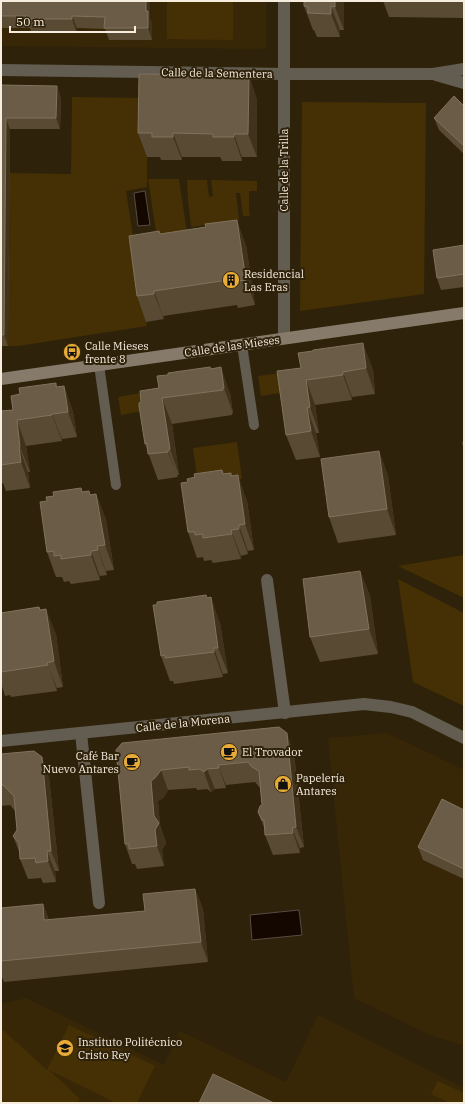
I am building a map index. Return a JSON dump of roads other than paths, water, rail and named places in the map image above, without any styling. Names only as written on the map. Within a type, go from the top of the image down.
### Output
[{"type":"main road","name":"Calle de las Mieses","points":[[1,379],[464,313]]},
{"type":"street","name":"Calle de la Trilla","points":[[284,1],[284,338]]},
{"type":"street","name":"Calle de la Sementera","points":[[1,70],[284,74],[433,74],[464,69]]},
{"type":"street","name":"Calle de la Sementera","points":[[433,74],[464,83]]},
{"type":"street","points":[[267,580],[285,713]]},
{"type":"street","name":"Calle de la Morena","points":[[1,741],[364,704],[390,707],[412,712],[464,738]]},
{"type":"street","points":[[81,733],[99,903]]},
{"type":"lane","points":[[242,345],[254,425]]},
{"type":"lane","points":[[99,365],[116,484]]},
{"type":"place","name":"Residencial Las Eras","points":[[231,280]]},
{"type":"place","name":"Calle Mieses frente 8","points":[[72,352]]},
{"type":"place","name":"El Trovador","points":[[229,752]]},
{"type":"place","name":"Café Bar Nuevo Antares","points":[[132,762]]},
{"type":"place","name":"Papelería Antares","points":[[283,784]]},
{"type":"place","name":"Instituto Politécnico Cristo Rey","points":[[65,1048]]}]
